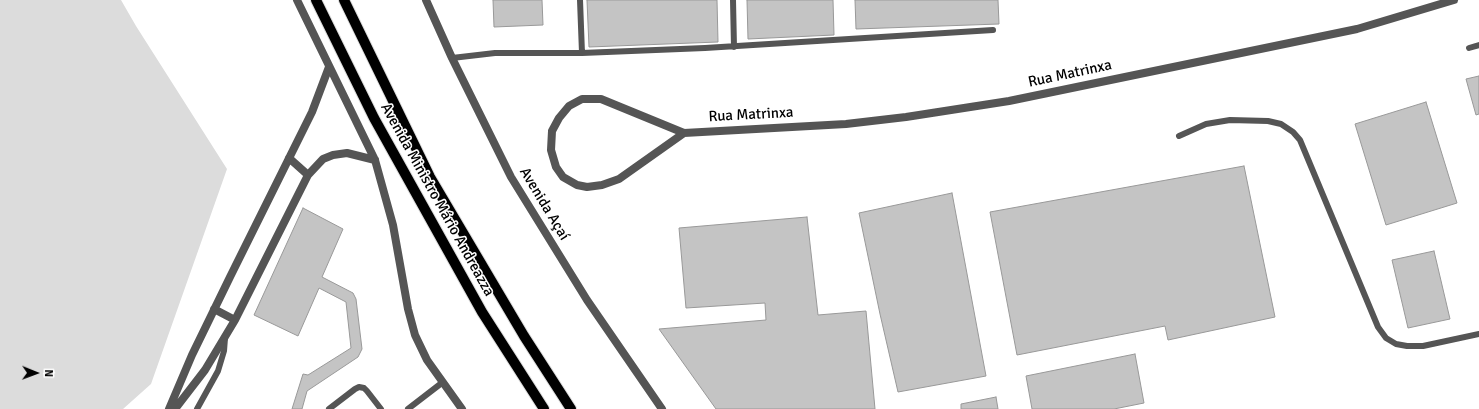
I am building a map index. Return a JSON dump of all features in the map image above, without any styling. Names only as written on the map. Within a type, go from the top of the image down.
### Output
[{"type":"main road","name":"Avenida Ministro Mário Andreazza","points":[[316,0],[374,118],[482,312],[544,409]]},
{"type":"main road","name":"Avenida Ministro Mário Andreazza","points":[[344,0],[430,177],[524,336],[571,409]]},
{"type":"street","points":[[297,0],[375,160],[393,225],[408,309],[415,335],[426,360],[462,409]]},
{"type":"street","name":"Avenida Açaí","points":[[426,0],[452,58],[511,177],[587,300],[662,409]]},
{"type":"street","name":"Rua Matrinxa","points":[[684,133],[619,178],[602,185],[577,185],[563,177],[556,167],[551,150],[552,130],[569,106],[582,99],[601,99],[684,133],[846,124],[1009,101],[1357,29],[1454,0]]},
{"type":"street","points":[[169,409],[214,309],[312,112],[329,67]]},
{"type":"street","points":[[175,409],[205,370],[235,320],[308,175],[323,159],[333,155],[347,153],[375,160]]},
{"type":"street","points":[[289,158],[308,175]]},
{"type":"street","points":[[214,309],[235,320]]},
{"type":"lane","points":[[580,0],[582,53]]},
{"type":"lane","points":[[733,0],[734,47]]},
{"type":"lane","points":[[452,58],[495,53],[582,53],[734,47],[993,30]]},
{"type":"lane","points":[[1469,48],[1479,45]]},
{"type":"lane","points":[[1179,136],[1206,124],[1230,120],[1268,121],[1281,124],[1293,132],[1300,140],[1378,327],[1386,338],[1396,344],[1423,346],[1479,334]]},
{"type":"lane","points":[[197,409],[218,371],[224,351],[225,336]]},
{"type":"lane","points":[[408,409],[443,382]]},
{"type":"lane","points":[[329,409],[359,387],[364,388],[367,391],[381,409]]},
{"type":"shaded area","points":[[0,0],[121,0],[227,169],[151,384],[123,409],[0,409]]},
{"type":"building","points":[[493,0],[542,0],[543,25],[494,27]]},
{"type":"building","points":[[587,0],[717,0],[718,42],[589,47]]},
{"type":"building","points":[[747,0],[833,0],[834,35],[748,39]]},
{"type":"building","points":[[855,0],[998,0],[999,24],[856,29]]},
{"type":"building","points":[[1479,76],[1479,114],[1476,115],[1466,79]]},
{"type":"building","points":[[1426,102],[1457,203],[1386,225],[1355,124]]},
{"type":"building","points":[[1244,166],[1275,317],[1168,340],[1165,326],[1017,355],[990,212]]},
{"type":"building","points":[[952,193],[986,376],[898,392],[859,213]]},
{"type":"building","points":[[303,208],[343,229],[322,277],[353,293],[356,299],[362,349],[358,357],[307,391],[302,409],[292,409],[303,374],[308,375],[351,348],[346,302],[319,288],[298,336],[254,315]]},
{"type":"building","points":[[807,217],[818,315],[866,311],[875,409],[716,409],[659,329],[766,320],[765,303],[686,308],[679,228]]},
{"type":"building","points":[[1434,251],[1450,319],[1408,328],[1392,260]]},
{"type":"building","points":[[1135,354],[1144,403],[1114,409],[1032,409],[1026,376]]},
{"type":"building","points":[[996,397],[998,409],[961,409],[961,404]]}]
